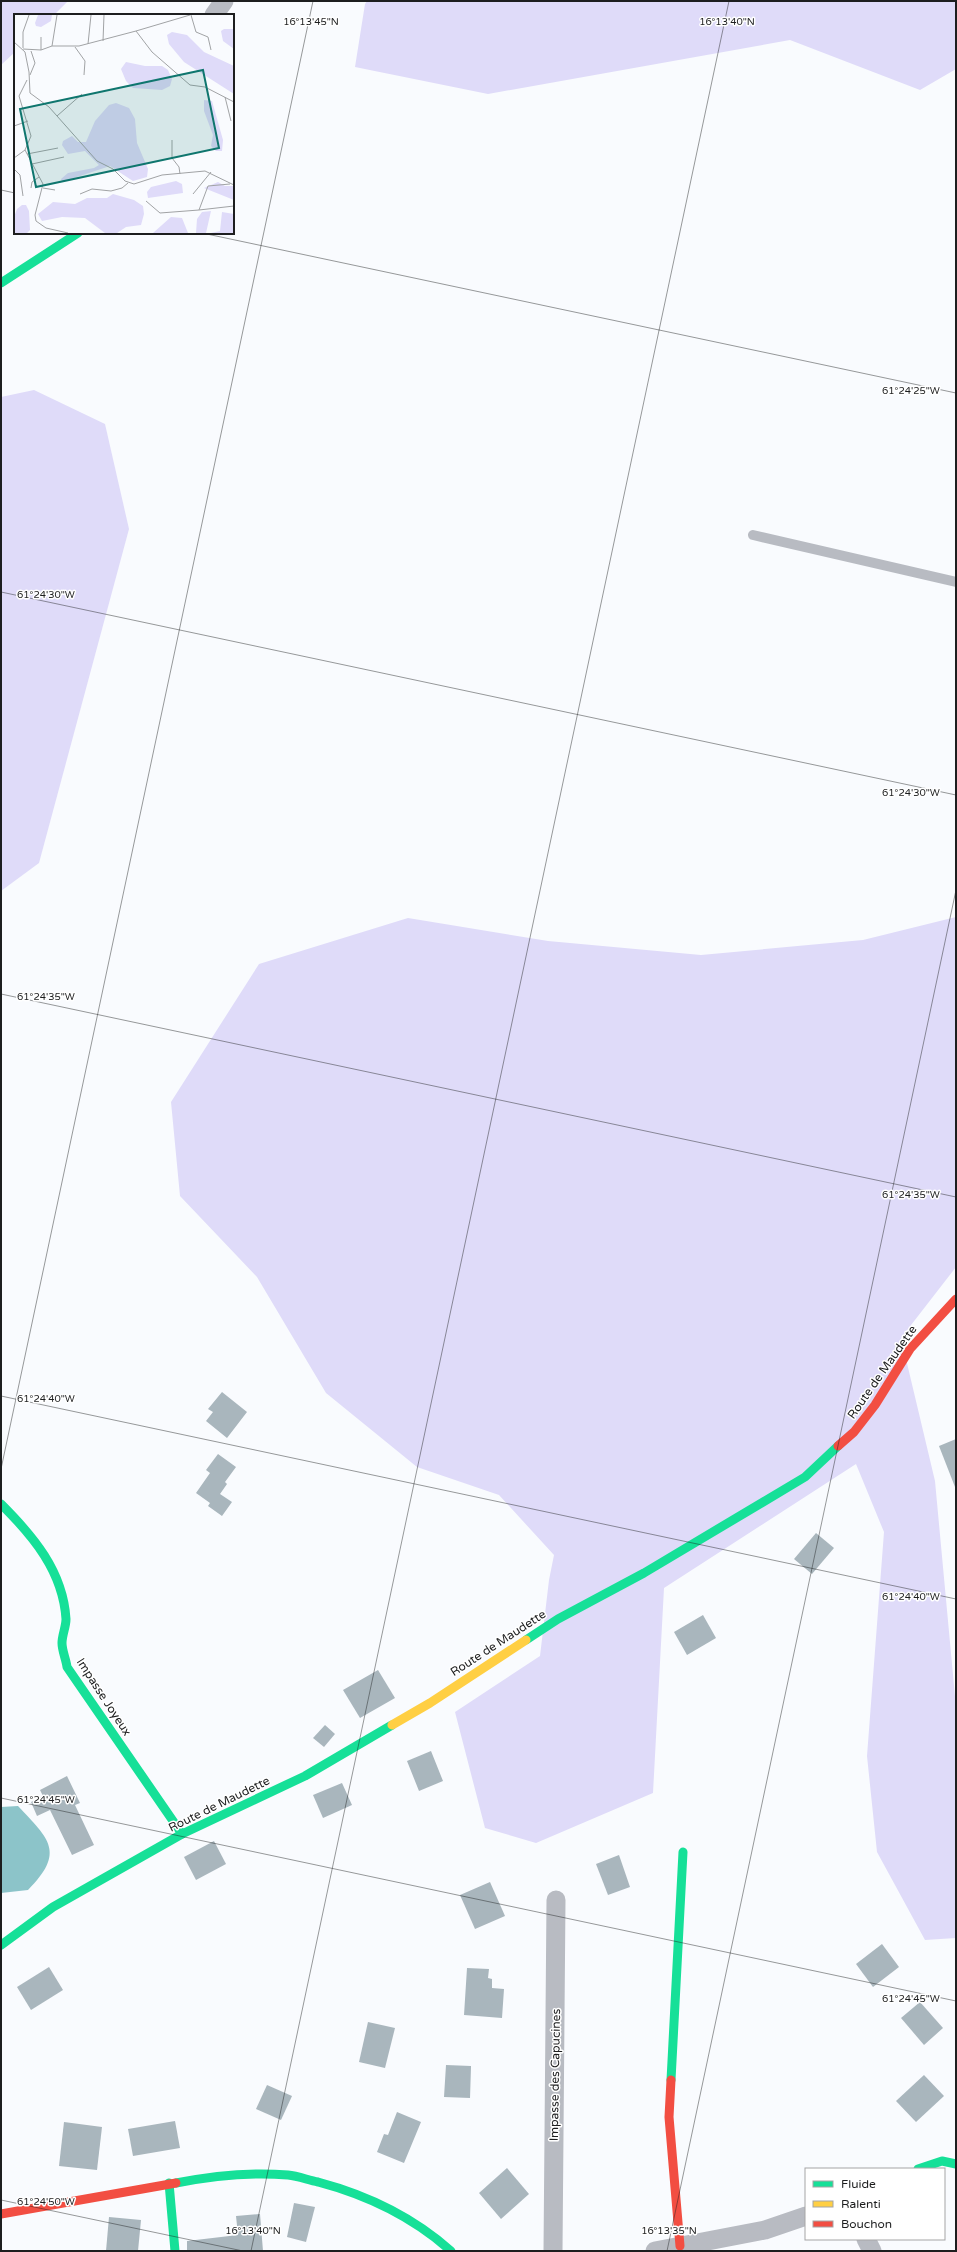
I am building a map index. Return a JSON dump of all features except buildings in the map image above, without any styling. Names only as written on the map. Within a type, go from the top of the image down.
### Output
[{"type":"street","points":[[215,14],[224,1]]},
{"type":"street","points":[[1,283],[76,234]]},
{"type":"street","name":"Route de Maudette","points":[[1,1945],[53,1907],[182,1834],[305,1776],[430,1703],[558,1619],[644,1573],[806,1476],[854,1432],[876,1405],[910,1349],[944,1310],[956,1299]]},
{"type":"street","name":"Impasse Joyeux","points":[[1,1504],[19,1521],[52,1564],[62,1591],[66,1620],[62,1645],[67,1667],[182,1834]]},
{"type":"street","points":[[680,2246],[669,2117],[684,1852]]},
{"type":"street","name":"Impasse des Capucines","points":[[553,2251],[556,1900]]},
{"type":"street","points":[[921,2168],[942,2162],[956,2164]]},
{"type":"street","points":[[1,2214],[207,2177],[289,2175],[345,2189],[397,2212],[433,2235],[451,2251]]},
{"type":"street","points":[[170,2183],[175,2251]]},
{"type":"street","points":[[655,2251],[765,2230],[805,2216]]},
{"type":"street","points":[[866,2240],[872,2251]]},
{"type":"lane","points":[[753,535],[956,582]]},
{"type":"shaded area","points":[[1,1],[68,1],[55,14],[14,14],[14,53],[1,65]]},
{"type":"shaded area","points":[[367,1],[956,1],[956,69],[920,90],[790,40],[488,94],[355,67],[365,4]]},
{"type":"shaded area","points":[[34,390],[105,424],[129,529],[39,863],[1,891],[1,397]]},
{"type":"shaded area","points":[[956,917],[956,1267],[901,1338],[935,1481],[956,1707],[956,1938],[925,1940],[877,1852],[867,1756],[884,1532],[856,1464],[664,1588],[653,1793],[536,1843],[485,1828],[455,1712],[540,1656],[549,1580],[554,1555],[499,1495],[417,1467],[326,1393],[257,1277],[180,1196],[171,1102],[259,964],[408,918],[548,941],[701,955],[863,940]]},
{"type":"water","points":[[18,1806],[45,1837],[49,1846],[50,1855],[47,1865],[40,1877],[28,1890],[1,1893],[1,1807]]},
{"type":"traffic: fast","points":[[1,283],[76,234]]},
{"type":"traffic: fast","points":[[526,1640],[558,1619],[644,1573],[805,1477],[838,1446]]},
{"type":"traffic: fast","points":[[1,1504],[35,1542],[53,1570],[64,1602],[66,1619],[62,1643],[67,1667],[182,1834]]},
{"type":"traffic: fast","points":[[1,1945],[53,1907],[182,1834],[305,1776],[392,1725]]},
{"type":"traffic: fast","points":[[671,2080],[683,1852]]},
{"type":"traffic: fast","points":[[921,2168],[942,2161],[956,2164]]},
{"type":"traffic: fast","points":[[176,2183],[203,2178],[246,2174],[275,2174],[299,2177],[354,2193],[389,2209],[421,2228],[451,2251]]},
{"type":"traffic: fast","points":[[169,2183],[175,2251]]},
{"type":"traffic: slow","points":[[392,1725],[430,1703],[526,1640]]},
{"type":"traffic: jam","points":[[838,1446],[854,1432],[875,1405],[910,1349],[956,1299]]},
{"type":"traffic: jam","points":[[671,2080],[669,2117],[680,2246]]},
{"type":"traffic: jam","points":[[1,2214],[176,2183]]}]
